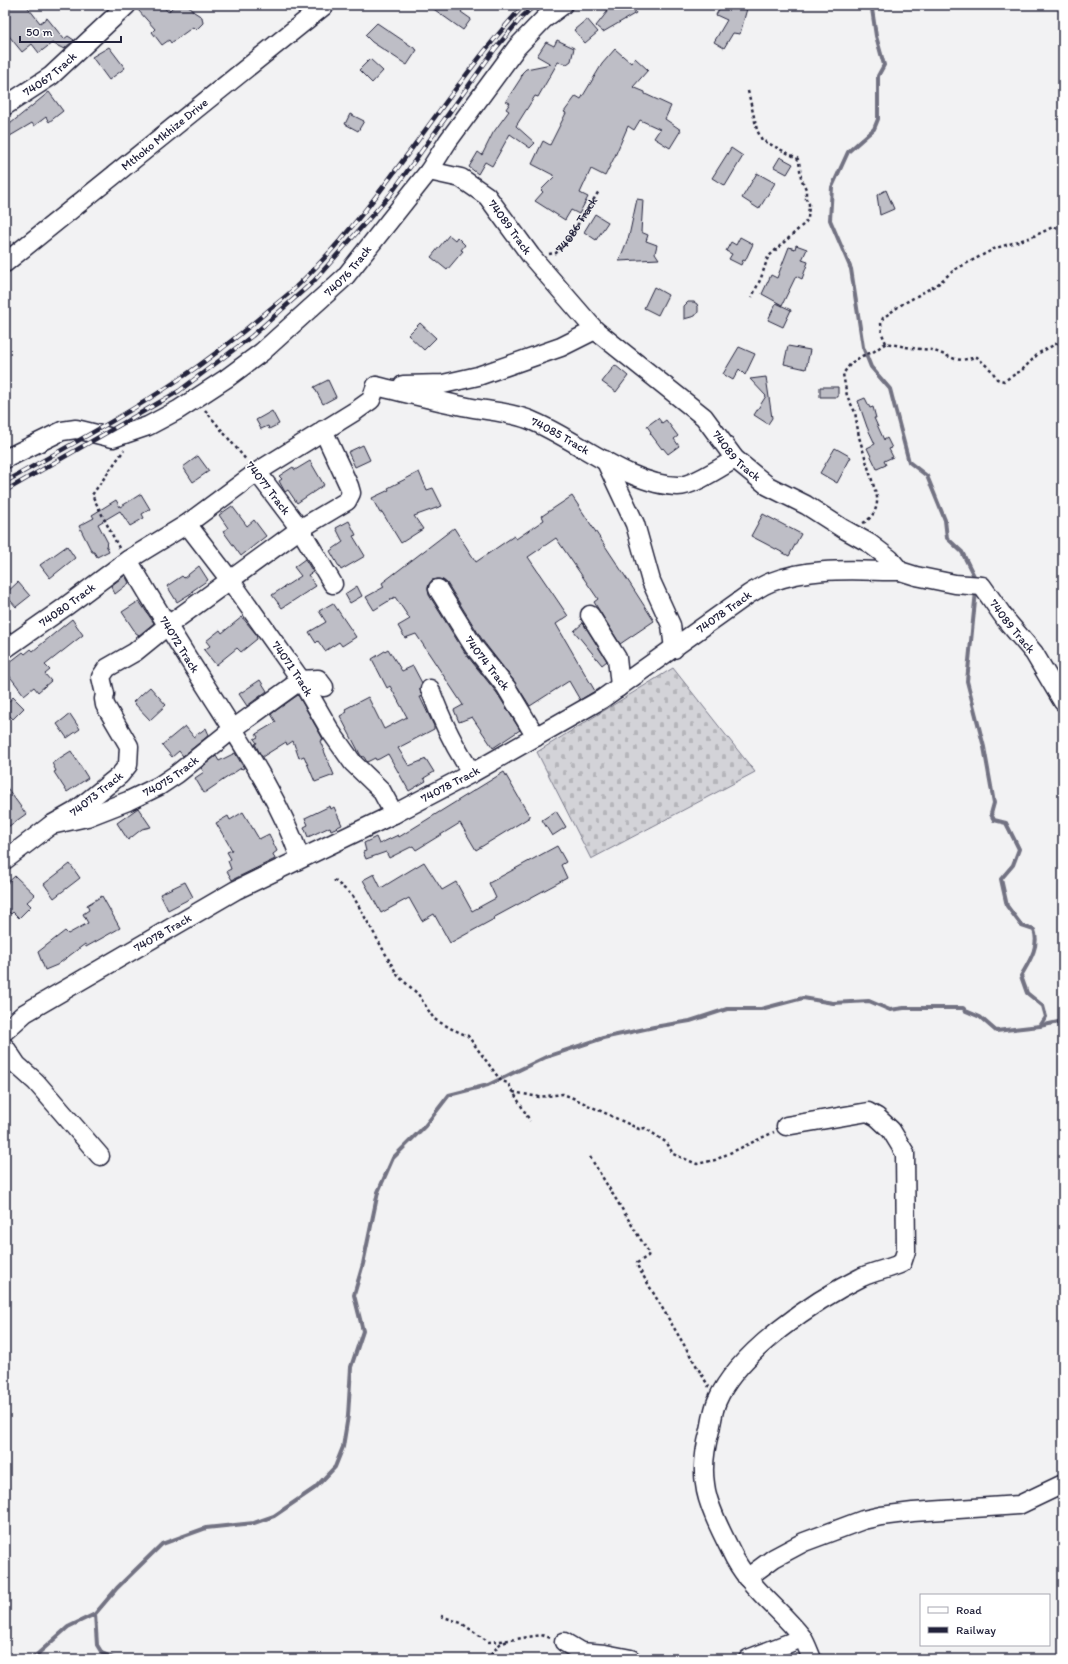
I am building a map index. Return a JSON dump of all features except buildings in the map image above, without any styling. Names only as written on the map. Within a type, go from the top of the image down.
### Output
[{"type":"street","name":"74067 Track","points":[[5,106],[51,76],[127,5]]},
{"type":"street","name":"Mthoko Mkhize Drive","points":[[5,264],[325,5]]},
{"type":"street","name":"74076 Track","points":[[5,459],[62,431],[76,429],[113,438],[148,426],[178,410],[262,352],[345,277],[429,171],[448,141],[517,47],[544,20],[563,5]]},
{"type":"street","name":"74089 Track","points":[[429,171],[461,178],[487,196],[531,256],[595,330],[704,417],[735,459],[768,486],[806,505],[869,543],[890,559],[900,571],[955,584],[982,586],[1006,620],[1034,653],[1063,702]]},
{"type":"street","points":[[167,626],[300,529],[347,502],[351,493],[349,486],[323,430],[351,414],[371,400],[376,386],[444,384],[478,376],[561,347],[595,330]]},
{"type":"street","name":"74085 Track","points":[[376,386],[504,413],[529,420],[556,432],[641,479],[679,486],[703,478],[735,459]]},
{"type":"street","name":"74080 Track","points":[[5,649],[128,560],[187,524],[257,472],[323,430]]},
{"type":"street","points":[[605,460],[635,524],[651,581],[671,625],[674,649]]},
{"type":"street","name":"74077 Track","points":[[257,472],[300,529],[333,584]]},
{"type":"street","name":"74071 Track","points":[[187,524],[230,580],[301,680],[330,732],[353,763],[382,790],[394,814]]},
{"type":"street","name":"74072 Track","points":[[128,560],[167,626],[233,729],[290,830],[300,858]]},
{"type":"street","name":"74078 Track","points":[[5,1031],[25,1013],[236,890],[300,858],[338,842],[472,774],[602,699],[749,594],[770,582],[799,574],[820,571],[900,571]]},
{"type":"street","name":"74074 Track","points":[[438,589],[474,647],[506,687],[536,737]]},
{"type":"street","points":[[590,615],[617,658],[620,686],[618,688]]},
{"type":"street","name":"74073 Track","points":[[51,825],[74,812],[120,775],[128,765],[129,746],[105,705],[105,694],[101,677],[108,668],[135,652],[167,626]]},
{"type":"street","points":[[301,680],[318,679],[324,687]]},
{"type":"street","name":"74075 Track","points":[[5,860],[51,825],[87,817],[128,801],[159,786],[177,774],[233,729],[301,680]]},
{"type":"street","points":[[430,689],[440,716],[459,755],[472,774]]},
{"type":"street","points":[[5,1047],[17,1064],[36,1082],[100,1156]]},
{"type":"street","points":[[786,1126],[868,1112],[877,1117],[891,1130],[905,1153],[906,1251],[905,1258],[902,1263],[893,1268],[863,1276],[808,1307],[760,1347],[734,1374],[717,1401],[705,1452],[703,1465],[705,1486],[714,1514],[736,1560],[747,1578],[802,1638],[812,1659]]},
{"type":"street","points":[[747,1578],[774,1558],[804,1542],[863,1520],[913,1512],[1020,1505],[1063,1484]]},
{"type":"street","points":[[748,1659],[802,1638]]},
{"type":"street","points":[[564,1642],[581,1652],[605,1654],[631,1659]]},
{"type":"path","points":[[748,91],[757,130],[762,140],[797,158],[799,161],[801,178],[806,189],[806,199],[809,204],[808,218],[804,224],[768,257],[761,278],[752,297]]},
{"type":"path","name":"74086 Track","points":[[531,256],[534,251],[550,255],[556,253],[566,243],[599,191]]},
{"type":"path","points":[[886,343],[882,334],[881,323],[883,318],[901,305],[938,284],[954,270],[996,248],[1032,237],[1053,227],[1063,228]]},
{"type":"path","points":[[842,528],[848,529],[868,520],[877,506],[877,497],[859,437],[856,412],[847,396],[843,374],[851,363],[862,356],[873,352],[886,343],[932,350],[954,359],[962,360],[977,356],[992,371],[997,379],[1004,381],[1022,370],[1039,353],[1063,340]]},
{"type":"path","name":"74077 Track","points":[[196,398],[236,449],[257,472]]},
{"type":"path","points":[[126,434],[124,451],[92,495],[118,547],[128,560]]},
{"type":"path","points":[[334,880],[353,896],[398,976],[418,994],[434,1019],[468,1036],[502,1081],[508,1083],[530,1121]]},
{"type":"path","points":[[512,1092],[539,1097],[563,1094],[639,1129],[645,1128],[667,1143],[673,1154],[697,1164],[715,1160],[786,1126]]},
{"type":"path","points":[[590,1157],[649,1252],[648,1256],[637,1264],[638,1267],[717,1401]]},
{"type":"path","points":[[441,1616],[461,1623],[489,1642],[541,1635],[564,1642]]},
{"type":"path","points":[[487,1659],[500,1644],[510,1640]]},
{"type":"green space","points":[[673,668],[755,772],[591,859],[537,752]]},
{"type":"waterway","points":[[873,5],[872,9],[876,36],[884,65],[878,76],[878,119],[874,129],[848,152],[832,187],[830,220],[851,269],[863,347],[871,367],[890,389],[909,462],[927,476],[945,520],[947,538],[962,552],[976,580]]},
{"type":"waterway","points":[[976,591],[967,681],[984,747],[994,803],[991,814],[994,820],[1006,823],[1019,849],[1013,865],[1001,879],[1007,906],[1022,926],[1034,930],[1036,942],[1035,948],[1021,976],[1027,993],[1043,1006],[1046,1017],[1040,1026]]},
{"type":"waterway","points":[[32,1659],[68,1627],[95,1614],[117,1588],[162,1544],[206,1528],[254,1523],[274,1516],[315,1488],[335,1467],[343,1447],[348,1416],[351,1367],[363,1331],[354,1295],[363,1264],[378,1192],[393,1158],[425,1126],[449,1095],[488,1085],[546,1057],[603,1038],[690,1021],[727,1009],[761,1009],[803,998],[833,1003],[869,1001],[890,1010],[904,1008],[963,1008],[966,1011],[980,1017],[996,1031],[1040,1026],[1058,1022],[1063,1024]]},
{"type":"waterway","points":[[95,1614],[97,1645],[102,1653],[115,1659]]},
{"type":"railway","points":[[5,482],[157,394],[200,365],[292,291],[328,254],[357,220],[466,75],[494,39],[524,5]]},
{"type":"railway","points":[[5,491],[179,391],[252,336],[314,281],[390,195],[495,49],[522,17],[535,5]]}]
